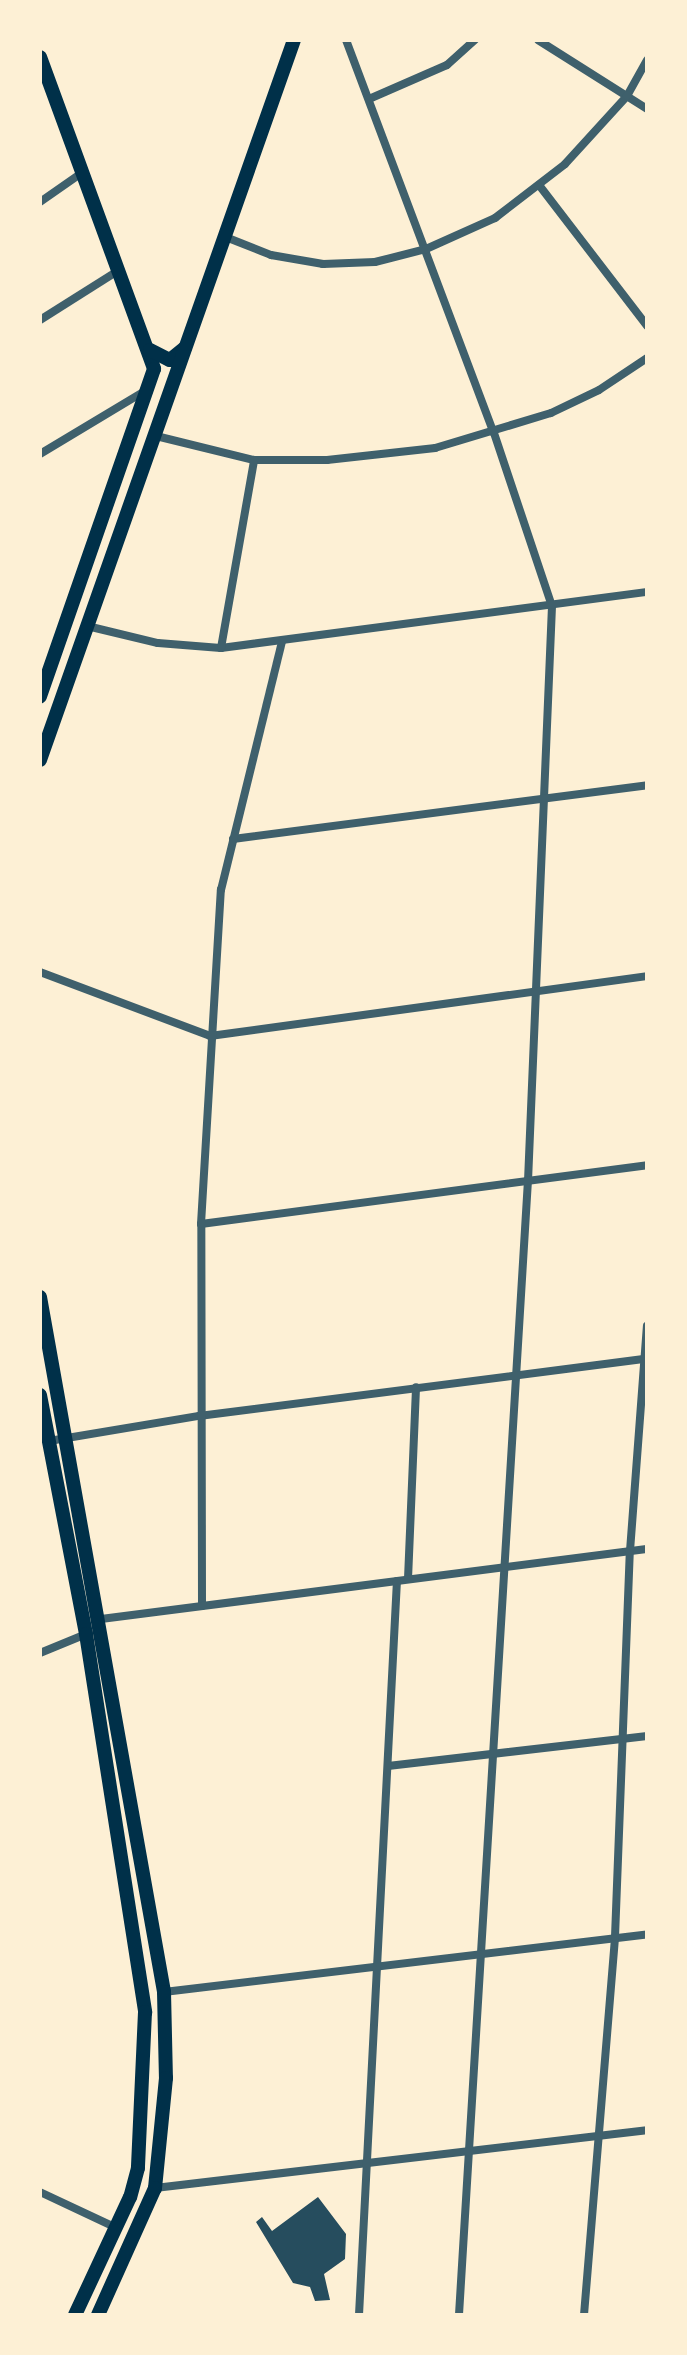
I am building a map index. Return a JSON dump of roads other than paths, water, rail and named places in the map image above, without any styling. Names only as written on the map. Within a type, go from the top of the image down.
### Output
[{"type":"main road","points":[[40,760],[294,40]]},
{"type":"main road","points":[[40,57],[150,350],[154,369],[40,697]]},
{"type":"main road","points":[[150,350],[170,360],[187,345]]},
{"type":"main road","points":[[40,1297],[101,1619],[164,1992],[166,2078],[155,2188],[98,2315]]},
{"type":"main road","points":[[40,1395],[86,1634],[145,2012],[142,2133],[130,2197],[75,2315]]},
{"type":"street","points":[[346,40],[494,433],[552,606],[528,1180],[502,1569],[496,1754],[459,2315]]},
{"type":"street","points":[[369,99],[447,65],[475,40]]},
{"type":"street","points":[[538,40],[647,109]]},
{"type":"street","points":[[223,236],[271,255],[323,264],[375,262],[426,249],[495,218],[587,144],[627,96],[647,60]]},
{"type":"street","points":[[40,202],[83,172]]},
{"type":"street","points":[[539,185],[647,326]]},
{"type":"street","points":[[40,320],[119,270]]},
{"type":"street","points":[[156,436],[254,460],[376,456],[494,433],[599,390],[647,358]]},
{"type":"street","points":[[40,454],[149,389]]},
{"type":"street","points":[[221,648],[254,460]]},
{"type":"street","points":[[87,626],[158,643],[221,648],[647,592]]},
{"type":"street","points":[[202,1606],[199,1416],[201,1224],[221,890],[282,641]]},
{"type":"street","points":[[233,839],[647,785]]},
{"type":"street","points":[[40,972],[210,1036],[647,976]]},
{"type":"street","points":[[201,1224],[647,1165]]},
{"type":"street","points":[[584,2315],[595,2139],[615,1937],[630,1551],[647,1359],[647,1326]]},
{"type":"street","points":[[49,1441],[199,1416],[647,1359]]},
{"type":"street","points":[[408,1579],[416,1387]]},
{"type":"street","points":[[101,1619],[647,1549]]},
{"type":"street","points":[[359,2315],[397,1581]]},
{"type":"street","points":[[40,1653],[86,1634]]},
{"type":"street","points":[[388,1766],[647,1736]]},
{"type":"street","points":[[164,1992],[647,1934]]},
{"type":"street","points":[[155,2188],[368,2167],[647,2130]]},
{"type":"street","points":[[40,2192],[117,2228]]}]
